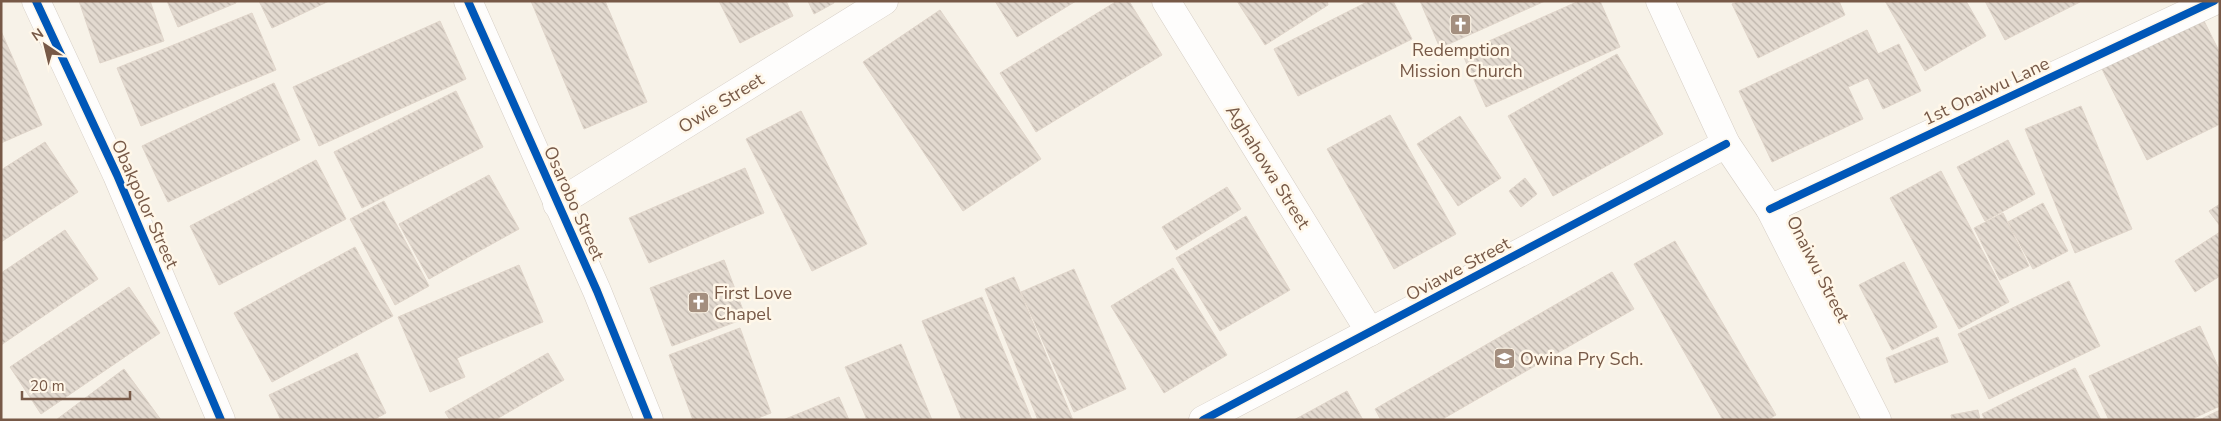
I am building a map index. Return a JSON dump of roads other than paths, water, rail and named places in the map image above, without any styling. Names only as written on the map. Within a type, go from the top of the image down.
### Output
[{"type":"street","name":"Obakpolor Street","points":[[36,1],[117,175],[221,420]]},
{"type":"street","name":"Osarobo Street","points":[[468,1],[597,291],[649,420]]},
{"type":"street","name":"Owie Street","points":[[557,204],[884,1]]},
{"type":"street","name":"Aghahowa Street","points":[[1166,1],[1370,332]]},
{"type":"street","name":"Onaiwu Street","points":[[1660,1],[1726,144],[1770,209],[1877,420]]},
{"type":"street","name":"1st Onaiwu Lane","points":[[1770,209],[2214,1]]},
{"type":"street","name":"Oviawe Street","points":[[1203,420],[1726,144]]},
{"type":"place","name":"Redemption Mission Church","points":[[1461,25]]},
{"type":"place","name":"First Love Chapel","points":[[698,303]]},
{"type":"place","name":"Owina Pry Sch.","points":[[1504,359]]}]
